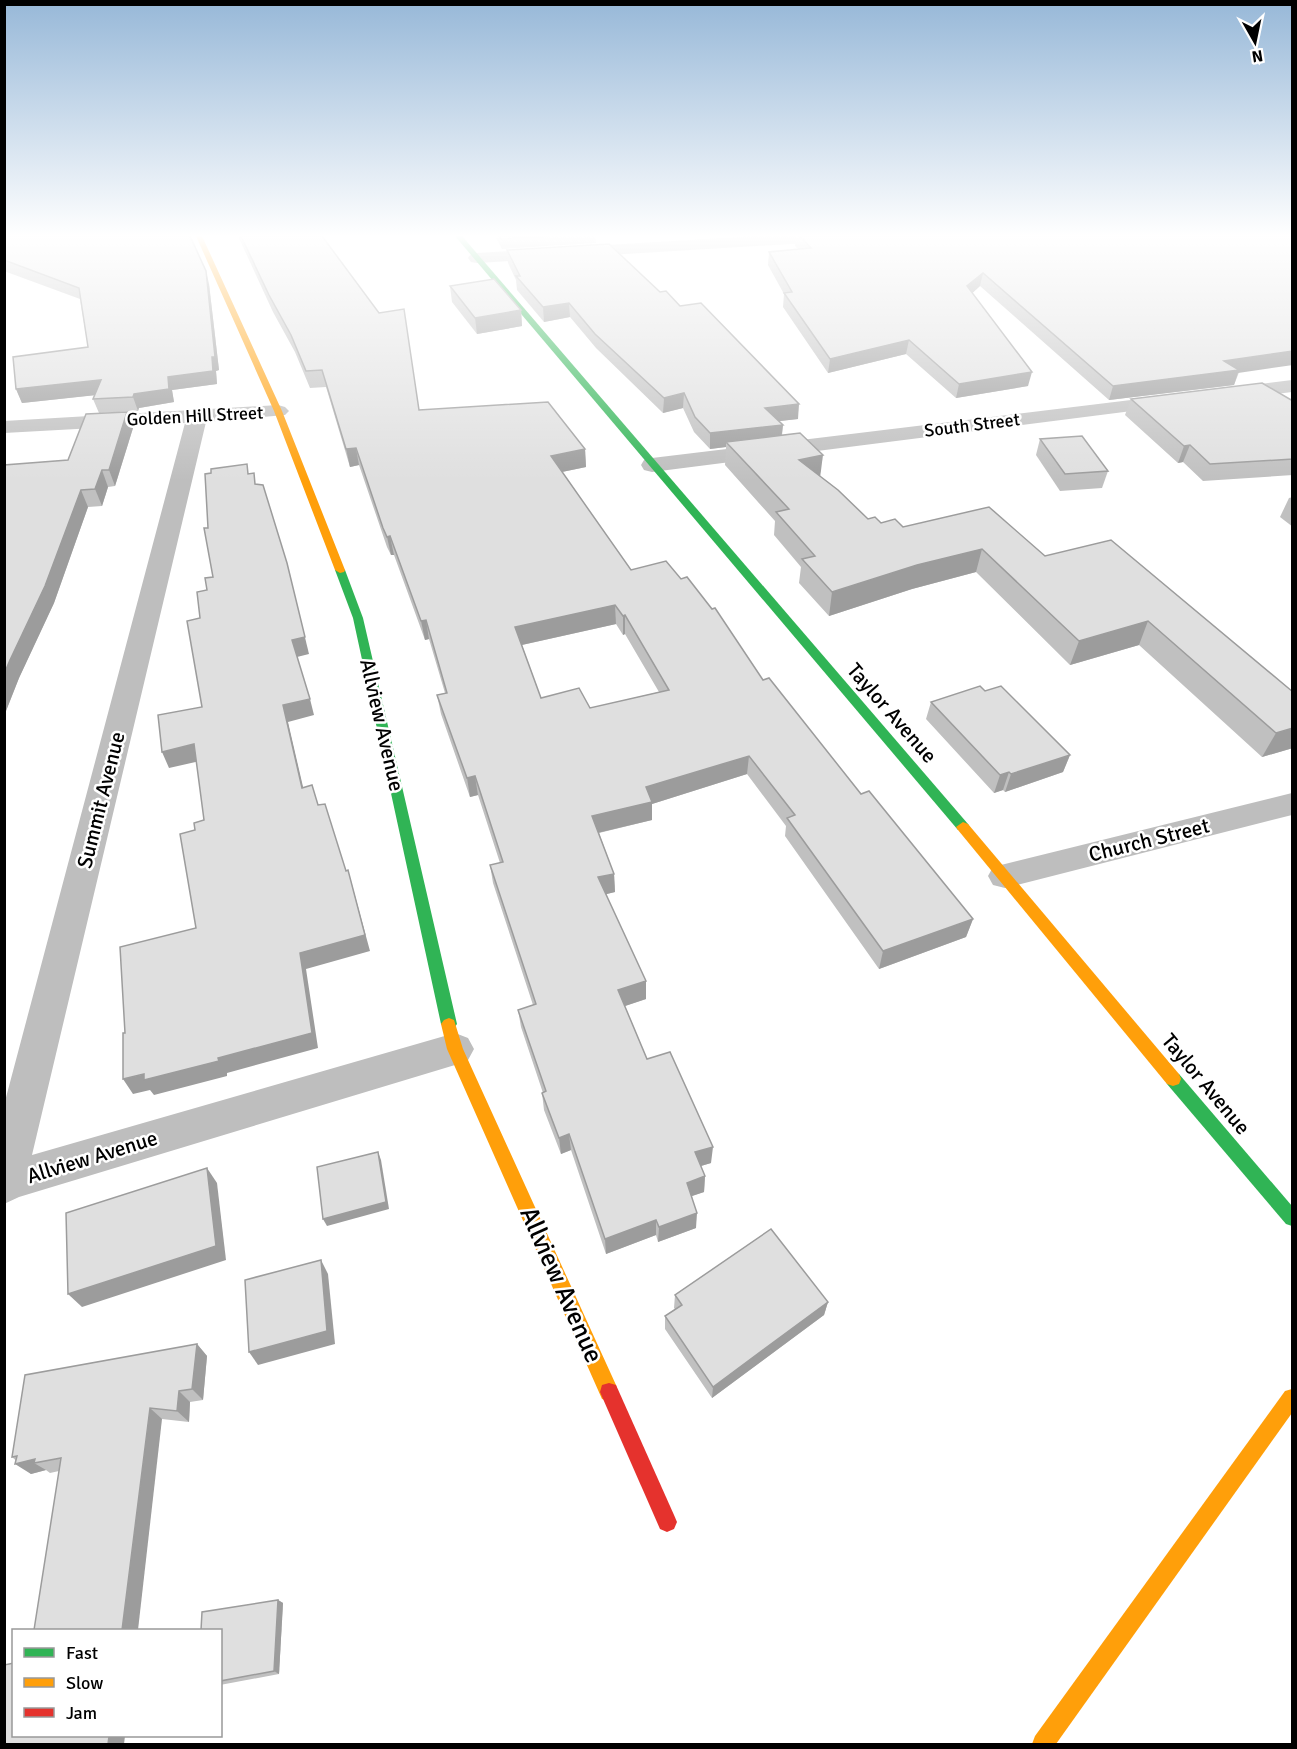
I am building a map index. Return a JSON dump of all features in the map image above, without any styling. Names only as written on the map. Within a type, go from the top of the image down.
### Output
[{"type":"main road","points":[[236,318],[278,411]]},
{"type":"main road","name":"Taylor Avenue","points":[[527,318],[1005,876],[1293,1218]]},
{"type":"main road","name":"Allview Avenue","points":[[278,411],[358,618],[455,1049],[667,1522]]},
{"type":"main road","points":[[1043,1744],[1293,1398]]},
{"type":"street","name":"South Street","points":[[652,465],[1293,386]]},
{"type":"street","name":"Golden Hill Street","points":[[4,427],[278,411]]},
{"type":"street","name":"Summit Avenue","points":[[5,1184],[197,416]]},
{"type":"street","name":"Church Street","points":[[1005,876],[1293,804]]},
{"type":"street","name":"Allview Avenue","points":[[5,1184],[455,1049]]},
{"type":"building","points":[[84,318],[211,318],[215,357],[212,357],[213,371],[168,377],[169,389],[134,394],[133,397],[93,399],[101,380],[16,389],[13,357],[88,347]]},
{"type":"building","points":[[281,318],[405,318],[419,410],[548,402],[585,449],[551,456],[631,570],[666,561],[681,579],[687,577],[712,609],[715,608],[763,680],[769,678],[861,794],[869,791],[973,919],[883,951],[787,818],[795,815],[749,756],[646,787],[652,802],[592,816],[614,874],[598,877],[646,981],[618,990],[647,1059],[670,1052],[713,1147],[695,1152],[705,1176],[687,1183],[697,1213],[659,1227],[656,1220],[605,1239],[569,1134],[559,1138],[542,1093],[546,1091],[518,1010],[536,1004],[490,865],[503,862],[475,776],[467,778],[437,695],[447,693],[426,620],[421,621],[390,536],[387,537],[383,528],[356,448],[346,449],[322,370],[306,371]],"holes":[[[615,605],[623,616],[625,615],[669,690],[590,708],[579,688],[541,698],[515,627]]]},
{"type":"building","points":[[581,318],[715,318],[799,404],[765,408],[783,425],[710,433],[695,417],[684,393],[664,398],[595,334]]},
{"type":"building","points":[[801,318],[991,318],[1032,372],[959,384],[909,340],[830,359]]},
{"type":"building","points":[[1034,318],[1293,318],[1293,351],[1224,361],[1239,370],[1113,386]]},
{"type":"building","points":[[1262,383],[1293,401],[1293,459],[1210,464],[1190,445],[1184,446],[1131,399]]},
{"type":"building","points":[[127,412],[109,470],[102,470],[95,489],[81,490],[45,586],[4,674],[4,465],[68,460],[86,414]]},
{"type":"building","points":[[800,433],[823,455],[799,460],[838,490],[868,519],[875,517],[881,523],[895,519],[903,527],[989,507],[1045,556],[1111,540],[1293,692],[1293,728],[1276,733],[1148,621],[1079,641],[982,549],[917,565],[832,592],[802,559],[815,556],[776,512],[789,509],[726,442]]},
{"type":"building","points":[[1082,436],[1108,471],[1065,474],[1040,439]]},
{"type":"building","points":[[247,464],[248,474],[254,473],[255,484],[263,485],[287,563],[305,637],[292,640],[310,699],[283,705],[302,788],[312,785],[318,805],[325,804],[346,871],[348,870],[365,935],[300,953],[312,1033],[218,1058],[219,1061],[144,1080],[144,1074],[123,1079],[123,1033],[125,1033],[120,947],[196,928],[180,834],[195,830],[194,823],[204,820],[194,744],[162,752],[158,715],[202,707],[187,621],[200,618],[197,592],[207,590],[205,578],[213,577],[204,528],[208,528],[205,474],[211,473],[211,469]]},
{"type":"building","points":[[980,686],[985,691],[1001,686],[1070,755],[1011,774],[1009,772],[1000,775],[931,702]]},
{"type":"building","points":[[378,1152],[386,1202],[323,1219],[317,1167]]},
{"type":"building","points":[[207,1168],[216,1246],[68,1294],[66,1213]]},
{"type":"building","points":[[771,1229],[828,1302],[713,1387],[665,1316],[682,1305],[675,1295]]},
{"type":"building","points":[[321,1260],[327,1331],[249,1352],[245,1280]]},
{"type":"building","points":[[197,1344],[192,1389],[179,1391],[177,1411],[150,1408],[122,1629],[34,1629],[61,1458],[34,1463],[35,1459],[15,1464],[17,1456],[12,1457],[25,1375]]},
{"type":"building","points":[[278,1600],[274,1671],[222,1681],[222,1629],[201,1629],[202,1612]]},
{"type":"building","points":[[12,1663],[12,1737],[109,1737],[108,1744],[4,1744],[4,1665]]},
{"type":"traffic: fast","points":[[528,318],[963,827]]},
{"type":"traffic: fast","points":[[340,570],[358,618],[449,1024]]},
{"type":"traffic: fast","points":[[1173,1079],[1292,1218]]},
{"type":"traffic: slow","points":[[236,318],[278,411],[340,570]]},
{"type":"traffic: slow","points":[[963,827],[1173,1079]]},
{"type":"traffic: slow","points":[[449,1024],[455,1049],[609,1392]]},
{"type":"traffic: slow","points":[[1043,1744],[1292,1398]]},
{"type":"traffic: jam","points":[[609,1392],[667,1522]]}]
